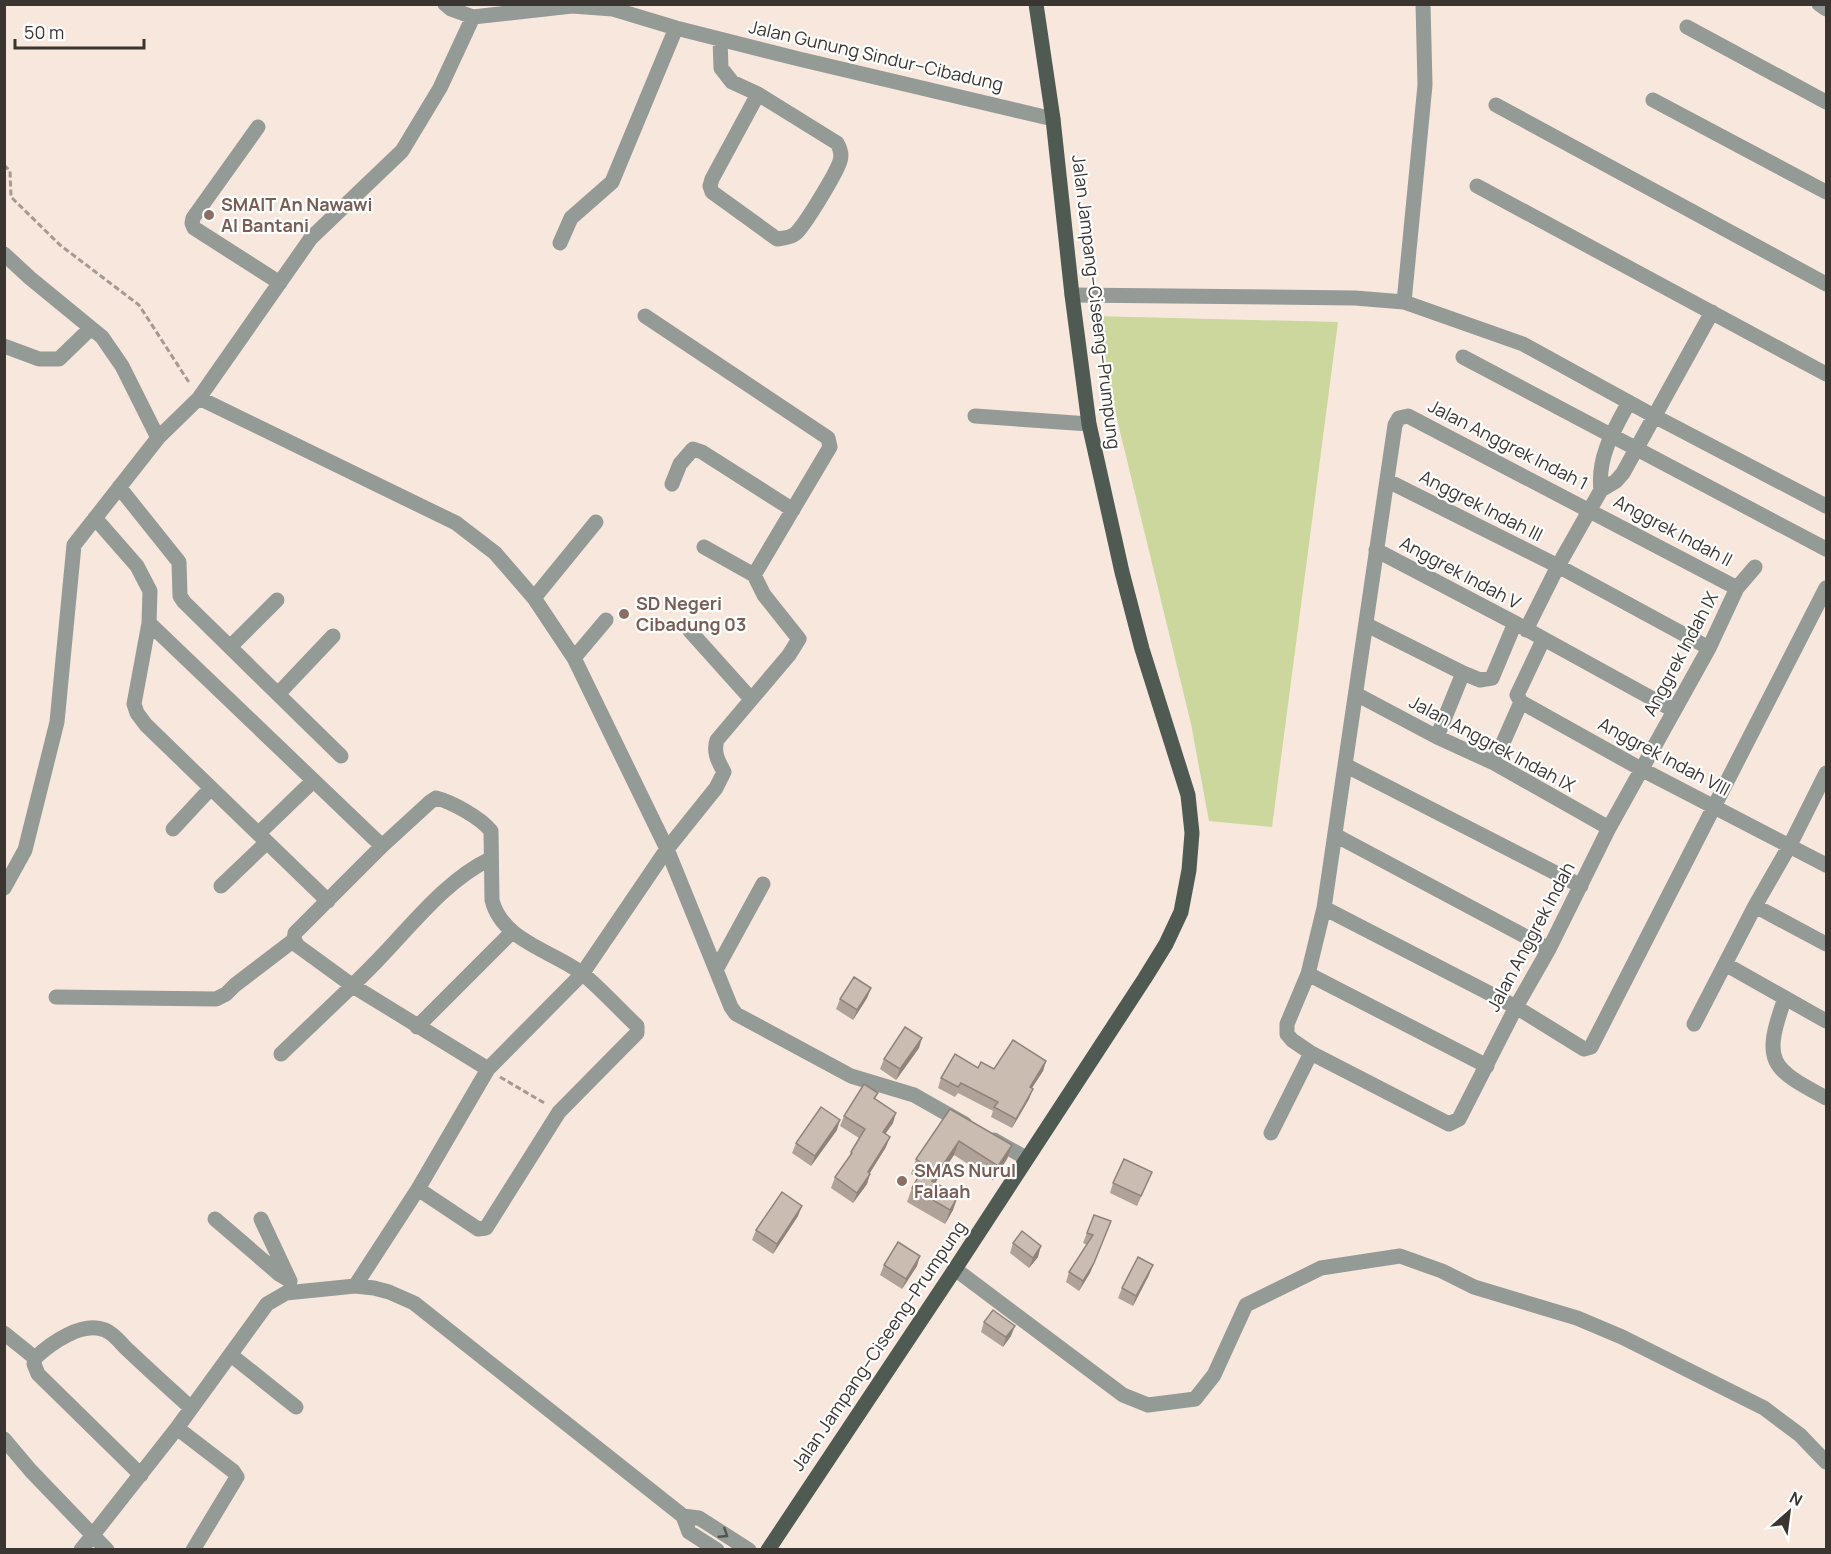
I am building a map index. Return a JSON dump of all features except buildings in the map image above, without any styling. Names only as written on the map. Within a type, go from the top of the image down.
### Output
[{"type":"main road","name":"Jalan Jampang–Ciseeng–Prumpung","points":[[768,1550],[955,1269],[1166,944],[1181,912],[1190,870],[1192,833],[1188,795],[1142,649],[1122,572],[1089,424],[1053,119],[1036,4]]},
{"type":"street","points":[[4,888],[25,850],[57,722],[74,545],[158,438],[199,398],[311,238],[402,151],[440,88],[473,17],[451,9],[445,4]]},
{"type":"street","points":[[1404,302],[1425,85],[1423,4]]},
{"type":"street","points":[[1819,4],[1827,9]]},
{"type":"street","name":"Jalan Gunung Sindur–Cibadung","points":[[473,17],[572,6],[613,9],[720,39],[1053,119]]},
{"type":"street","points":[[560,243],[571,218],[612,182],[676,27]]},
{"type":"street","points":[[1687,27],[1827,102]]},
{"type":"street","points":[[720,39],[721,68],[732,82],[758,94],[837,143],[840,148],[839,163],[801,228],[785,238],[777,239],[712,192],[710,186],[712,178],[758,94]]},
{"type":"street","points":[[1653,100],[1827,192]]},
{"type":"street","points":[[1496,105],[1827,284]]},
{"type":"street","points":[[258,127],[193,218],[192,223],[194,228],[279,283]]},
{"type":"street","points":[[1477,186],[1827,374]]},
{"type":"street","points":[[4,254],[102,336],[122,366],[158,438]]},
{"type":"street","points":[[1072,295],[1355,298],[1404,302],[1523,344],[1654,416],[1827,506]]},
{"type":"street","points":[[1367,625],[1463,674],[1480,680],[1492,678],[1601,490],[1616,481],[1638,449],[1712,312]]},
{"type":"street","points":[[645,316],[828,438],[830,447],[754,575]]},
{"type":"street","points":[[4,346],[39,359],[59,359],[91,328]]},
{"type":"street","points":[[1463,357],[1827,549]]},
{"type":"street","points":[[199,398],[456,523],[495,553],[534,598],[574,658],[667,849],[731,1007],[736,1014],[851,1076],[914,1095],[1026,1158]]},
{"type":"street","points":[[1601,490],[1600,476],[1604,452],[1629,402]]},
{"type":"street","points":[[975,416],[1089,424]]},
{"type":"street","name":"Jalan Anggrek Indah 1","points":[[1388,481],[1395,425],[1399,418],[1408,416],[1590,509]]},
{"type":"street","points":[[672,484],[680,464],[693,449],[702,452],[793,510]]},
{"type":"street","points":[[1271,1133],[1311,1053],[1292,1040],[1287,1029],[1308,974],[1324,908],[1388,481]]},
{"type":"street","name":"Anggrek Indah III","points":[[1388,481],[1558,566],[1708,648]]},
{"type":"street","points":[[119,487],[179,562],[180,596],[341,756]]},
{"type":"street","name":"Anggrek Indah II","points":[[1590,509],[1737,588]]},
{"type":"street","points":[[95,518],[137,566],[150,591],[149,623],[134,704],[137,713],[146,725],[328,901]]},
{"type":"street","points":[[534,598],[596,522]]},
{"type":"street","points":[[355,1286],[418,1189],[488,1070],[582,974],[667,849],[716,788],[724,772],[717,760],[714,747],[717,740],[789,655],[799,639],[764,595],[754,575],[704,547]]},
{"type":"street","name":"Anggrek Indah V","points":[[1376,550],[1673,710]]},
{"type":"street","name":"Anggrek Indah IX","points":[[1641,769],[1708,648],[1737,588],[1755,567]]},
{"type":"street","points":[[1324,908],[1516,1007],[1584,1049],[1592,1047],[1827,588]]},
{"type":"street","points":[[230,647],[277,600]]},
{"type":"street","points":[[574,658],[606,620]]},
{"type":"street","points":[[149,623],[382,846]]},
{"type":"street","points":[[690,632],[751,699]]},
{"type":"street","points":[[278,694],[333,636]]},
{"type":"street","points":[[1494,763],[1521,702],[1517,695],[1543,640]]},
{"type":"street","points":[[1437,737],[1463,674]]},
{"type":"street","name":"Jalan Anggrek Indah IX","points":[[1356,694],[1437,737],[1494,763],[1609,828]]},
{"type":"street","name":"Anggrek Indah VIII","points":[[1521,702],[1641,769],[1827,865]]},
{"type":"street","points":[[1345,765],[1581,886]]},
{"type":"street","name":"Jalan Anggrek Indah","points":[[1311,1053],[1449,1124],[1455,1123],[1462,1114],[1516,1007],[1549,949],[1641,769]]},
{"type":"street","points":[[221,886],[313,781]]},
{"type":"street","points":[[1694,1024],[1755,906],[1825,781]]},
{"type":"street","points":[[173,829],[211,788]]},
{"type":"street","points":[[418,1189],[478,1229],[486,1228],[559,1112],[637,1033],[637,1026],[582,974],[512,932],[495,911],[492,900],[490,831],[486,824],[436,798],[382,846],[295,933],[294,940],[298,946],[353,986],[488,1070]]},
{"type":"street","points":[[1335,835],[1549,949]]},
{"type":"street","points":[[281,1054],[353,986],[454,882],[490,859]]},
{"type":"street","points":[[716,970],[763,884]]},
{"type":"street","points":[[1755,906],[1827,944]]},
{"type":"street","points":[[417,1027],[512,932]]},
{"type":"street","points":[[56,997],[216,999],[226,994],[294,940]]},
{"type":"street","points":[[1725,964],[1827,1020]]},
{"type":"street","points":[[1308,974],[1487,1066]]},
{"type":"street","points":[[1785,998],[1773,1031],[1776,1062],[1791,1079],[1827,1098]]},
{"type":"street","points":[[215,1219],[292,1286],[374,1287],[414,1303],[683,1516],[699,1518],[749,1550]]},
{"type":"street","points":[[261,1219],[292,1286]]},
{"type":"street","points":[[955,1269],[1123,1395],[1148,1405],[1195,1399],[1214,1375],[1246,1305],[1321,1268],[1400,1256],[1442,1271],[1474,1287],[1566,1315],[1622,1337],[1764,1408],[1800,1435],[1827,1462]]},
{"type":"street","points":[[81,1550],[177,1428],[190,1407],[267,1304],[286,1293],[292,1286]]},
{"type":"street","points":[[141,1475],[38,1374],[34,1364],[35,1358],[51,1345],[83,1329],[104,1330],[115,1336],[190,1407]]},
{"type":"street","points":[[4,1333],[35,1358]]},
{"type":"street","points":[[231,1355],[296,1407]]},
{"type":"street","points":[[177,1428],[233,1471],[237,1477],[193,1550]]},
{"type":"street","points":[[4,1439],[31,1471],[107,1550]]},
{"type":"street","points":[[683,1516],[688,1532],[717,1550]]},
{"type":"path","points":[[4,165],[10,171],[11,197],[60,245],[139,304],[199,398]]},
{"type":"path","points":[[488,1070],[559,1112]]},
{"type":"green space","points":[[1092,316],[1338,322],[1272,827],[1209,821],[1191,724]]},
{"type":"place","name":"SMAIT An Nawawi Al Bantani","points":[[209,215]]},
{"type":"place","name":"SD Negeri Cibadung 03","points":[[624,614]]},
{"type":"place","name":"SMAS Nurul Falaah","points":[[902,1181]]}]
